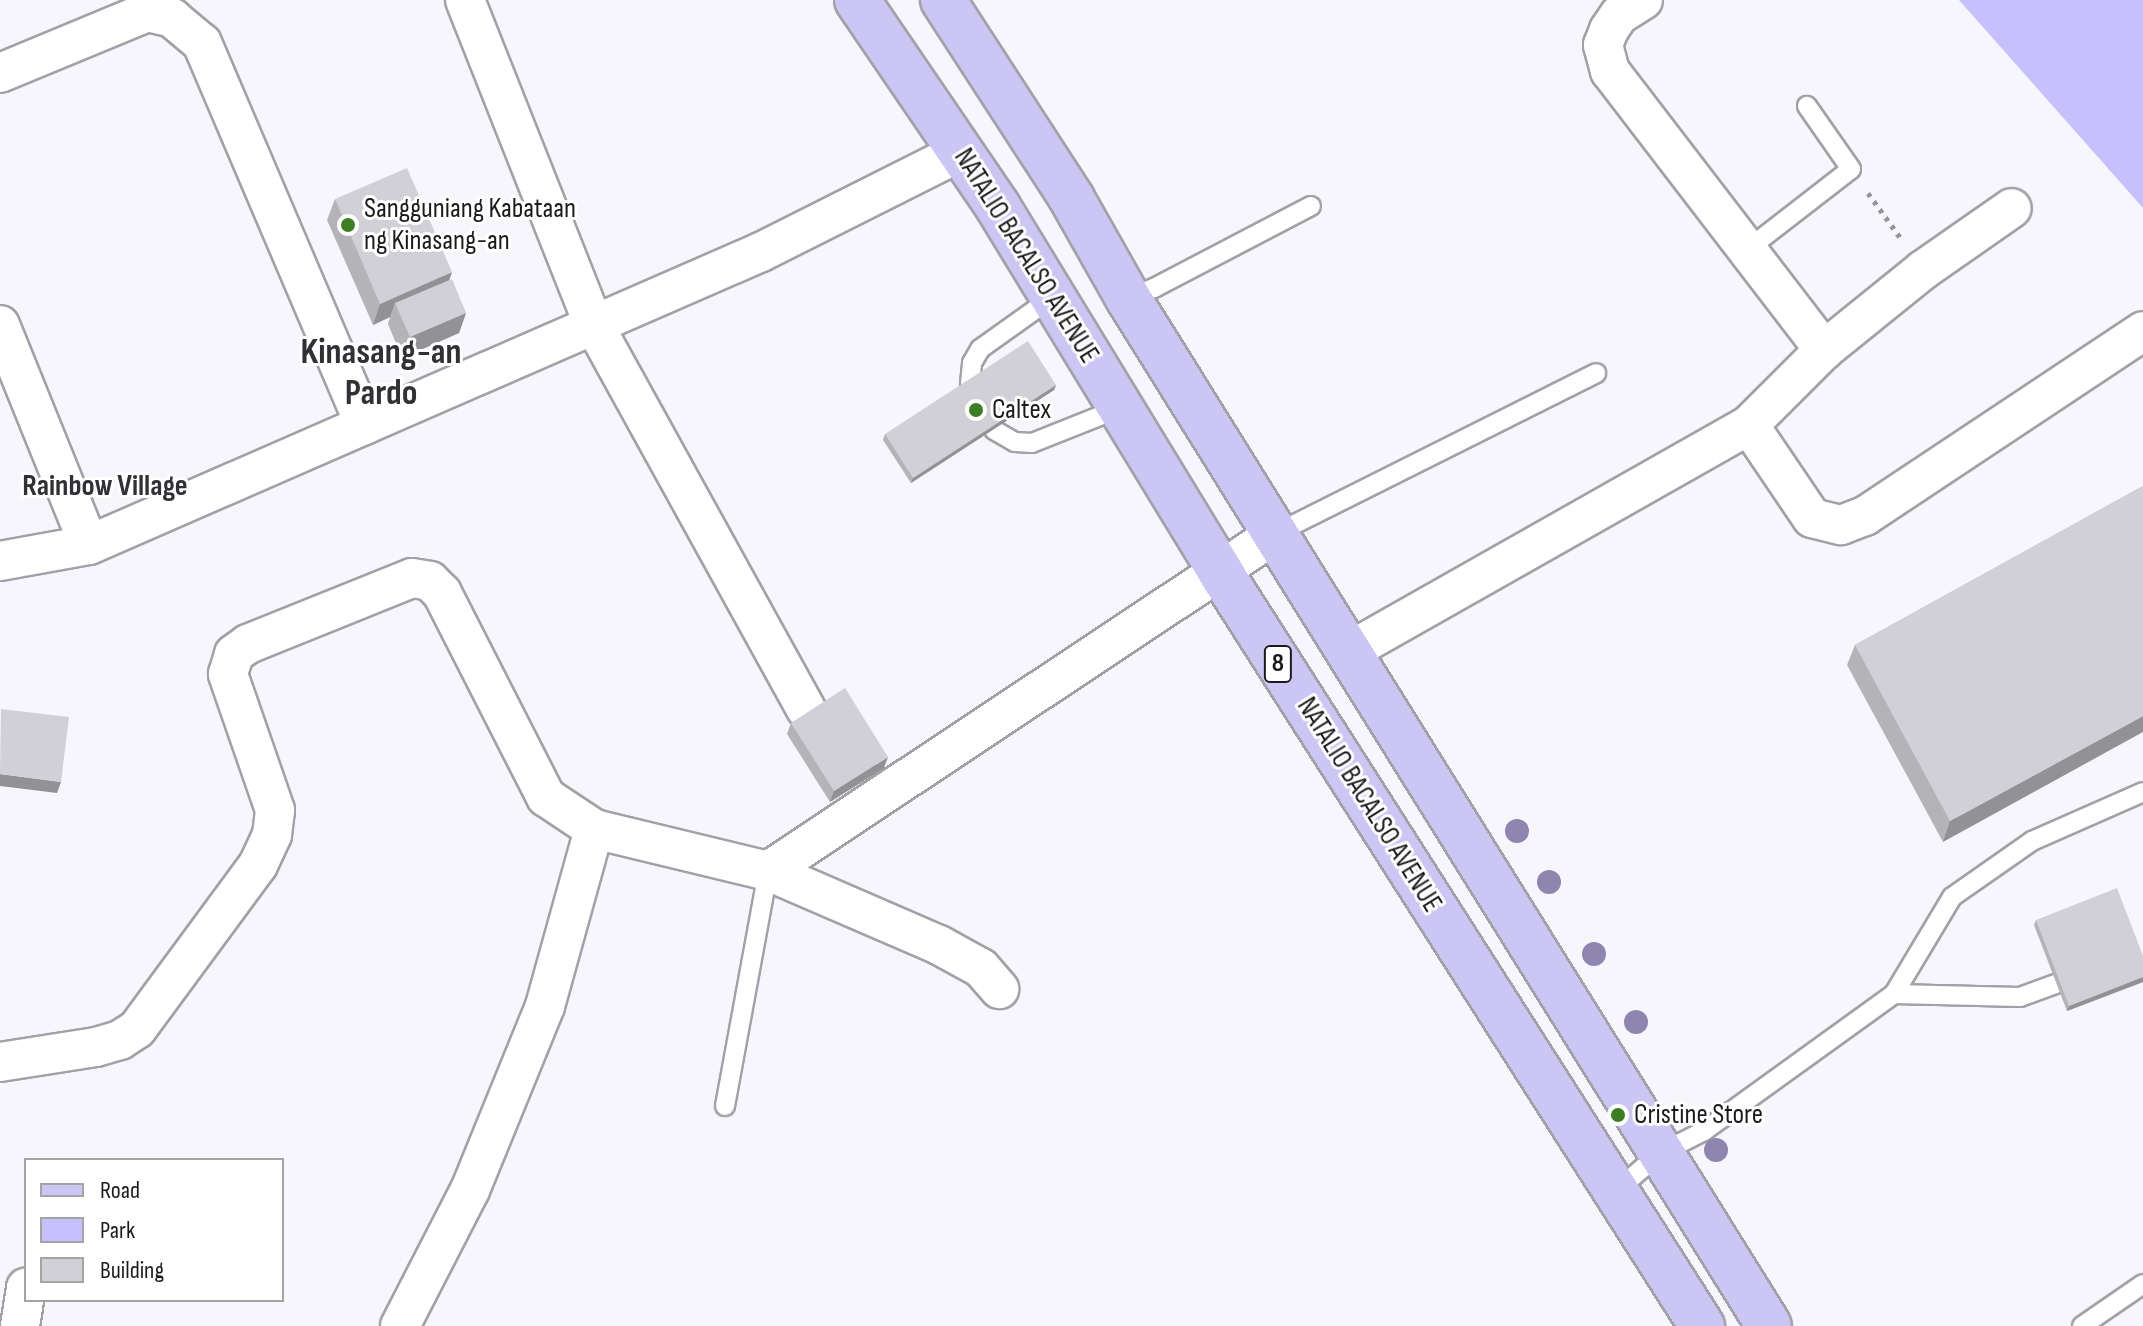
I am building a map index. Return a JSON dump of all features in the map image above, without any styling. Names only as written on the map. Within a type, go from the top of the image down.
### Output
[{"type":"main road","name":"NATALIO BACALSO AVENUE","points":[[857,0],[962,151],[1221,573],[1702,1326]]},
{"type":"main road","name":"8","points":[[943,0],[1072,199],[1128,298],[1769,1326]]},
{"type":"street","points":[[465,0],[594,325],[806,709]]},
{"type":"street","points":[[1643,0],[1619,15],[1609,30],[1603,45],[1610,71],[1824,350]]},
{"type":"street","points":[[0,73],[147,12],[172,18],[202,43],[365,425]]},
{"type":"street","points":[[0,561],[89,545],[761,252],[962,151]]},
{"type":"street","points":[[1348,652],[1749,425],[1824,350],[1923,270],[2012,208]]},
{"type":"street","points":[[0,325],[89,545]]},
{"type":"street","points":[[1749,425],[1812,518],[1841,525],[1865,516],[2143,331]]},
{"type":"street","points":[[768,871],[1277,533]]},
{"type":"street","points":[[0,1062],[96,1047],[120,1040],[137,1029],[258,865],[272,835],[275,810],[228,674],[234,654],[248,644],[412,578],[430,581],[442,593],[546,797],[594,829],[768,871],[939,945],[981,968],[999,989]]},
{"type":"street","points":[[400,1326],[470,1190],[545,1006],[594,829]]},
{"type":"street","points":[[0,1270],[21,1271],[24,1276]]},
{"type":"street","points":[[20,1326],[24,1300]]},
{"type":"lane","points":[[1748,249],[1851,169],[1807,106]]},
{"type":"lane","points":[[1128,298],[1311,206]]},
{"type":"lane","points":[[970,383],[972,363],[980,349],[1053,297]]},
{"type":"lane","points":[[1277,533],[1596,373]]},
{"type":"lane","points":[[994,430],[1015,442],[1032,443],[1120,408]]},
{"type":"lane","points":[[1614,1192],[1659,1154],[1704,1131],[1894,994],[1952,897],[2032,841],[2143,792]]},
{"type":"lane","points":[[725,1106],[768,871]]},
{"type":"lane","points":[[1894,994],[2020,997],[2102,968]]},
{"type":"lane","points":[[2082,1326],[2143,1284]]},
{"type":"path","points":[[1851,169],[1923,270]]},
{"type":"green space","points":[[1959,0],[2143,0],[2143,208]]},
{"type":"building","points":[[407,168],[452,272],[380,304],[335,199]]},
{"type":"building","points":[[452,279],[466,313],[410,337],[395,303]]},
{"type":"building","name":"Caltex","points":[[1028,341],[1056,385],[913,478],[885,434]]},
{"type":"building","points":[[2143,486],[2143,716],[1950,821],[1855,645]]},
{"type":"building","points":[[845,688],[888,757],[834,791],[791,723]]},
{"type":"building","points":[[1,709],[69,717],[61,782],[0,774]]},
{"type":"building","points":[[2117,888],[2143,956],[2143,977],[2069,1006],[2036,920]]},
{"type":"place","name":"Sangguniang Kabataan ng Kinasang-an","points":[[348,225]]},
{"type":"place","name":"Caltex","points":[[976,410]]},
{"type":"place","name":"Cristine Store","points":[[1618,1115]]},
{"type":"district","name":"Kinasang-an Pardo","points":[[381,372]]},
{"type":"district","name":"Rainbow Village","points":[[105,486]]}]
